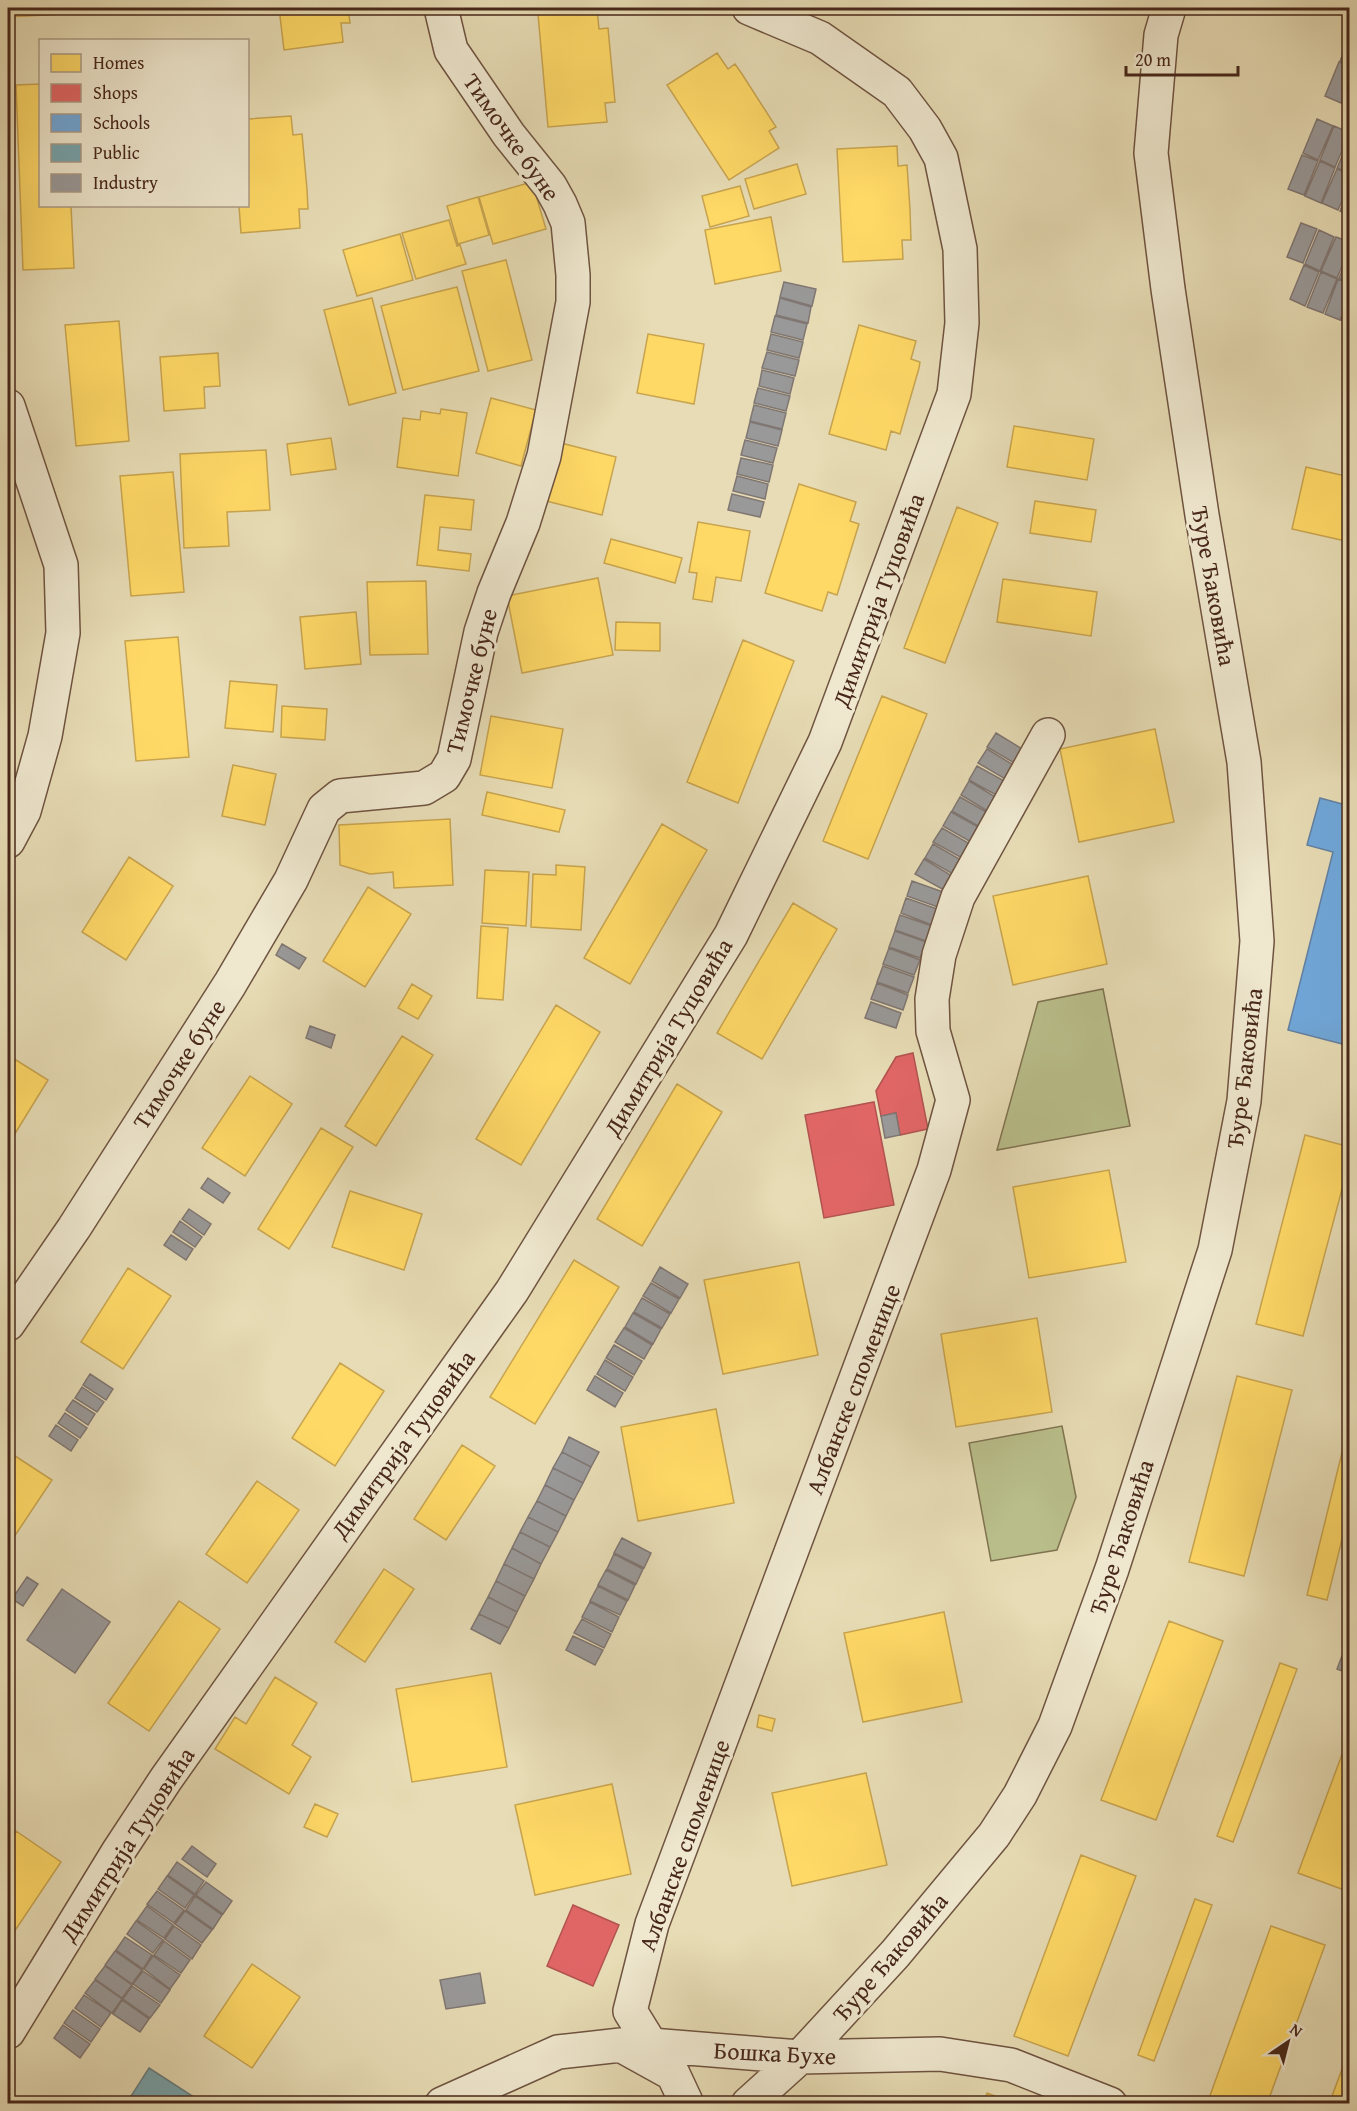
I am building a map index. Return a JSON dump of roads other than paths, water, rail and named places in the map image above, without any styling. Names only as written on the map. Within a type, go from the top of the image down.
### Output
[{"type":"street","name":"Тимочке буне","points":[[8,1324],[74,1228],[230,984],[291,880],[324,809],[340,796],[424,788],[444,776],[454,759],[481,632],[494,593],[523,523],[544,456],[573,302],[573,275],[568,223],[560,204],[550,186],[508,135],[452,50],[441,8]]},
{"type":"street","name":"Димитрија Туцовића","points":[[8,2032],[118,1852],[166,1779],[512,1291],[731,935],[825,742],[913,506],[954,394],[962,323],[960,249],[941,158],[926,129],[897,92],[820,38],[749,8]]},
{"type":"street","name":"Ђуре Ђаковића","points":[[748,2103],[800,2057],[895,1954],[994,1835],[1020,1795],[1055,1725],[1112,1569],[1215,1250],[1244,1101],[1257,941],[1244,762],[1202,515],[1168,289],[1151,153],[1161,35],[1168,8]]},
{"type":"street","points":[[8,406],[61,565],[63,633],[42,747],[24,812],[8,841]]},
{"type":"street","name":"Албанске споменице","points":[[636,2045],[630,2011],[652,1924],[940,1150],[953,1100],[933,1031],[932,999],[939,955],[958,897],[1048,735]]},
{"type":"street","name":"Бошка Бухе","points":[[442,2103],[558,2052],[636,2045],[800,2057],[940,2054],[1011,2065],[1110,2103]]},
{"type":"street","points":[[636,2045],[673,2074],[687,2103]]}]
